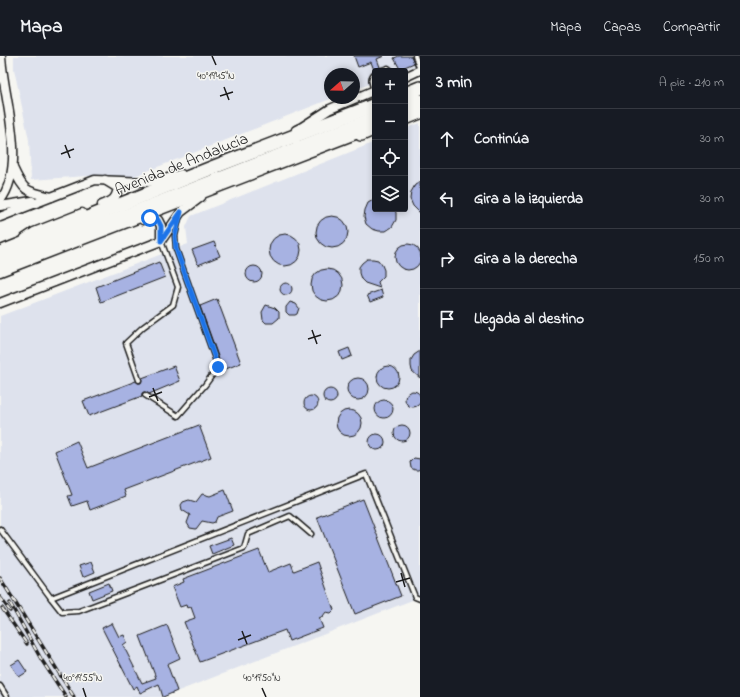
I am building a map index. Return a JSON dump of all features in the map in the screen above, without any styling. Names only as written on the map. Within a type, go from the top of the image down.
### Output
[{"type":"highway","points":[[408,115],[420,110]]},
{"type":"highway","points":[[361,132],[372,128]]},
{"type":"main road","points":[[408,93],[420,88]]},
{"type":"main road","points":[[408,105],[420,101]]},
{"type":"main road","name":"Avenida de Andalucía","points":[[2,252],[214,167],[372,106]]},
{"type":"main road","name":"Avenida de Andalucía","points":[[0,265],[372,119]]},
{"type":"street","points":[[0,201],[7,192],[13,168],[11,125],[1,69],[1,56]]},
{"type":"street","points":[[408,76],[420,70]]},
{"type":"street","points":[[274,144],[330,109],[372,91]]},
{"type":"street","points":[[0,217],[95,180],[104,179],[148,182],[161,180],[184,173],[302,127]]},
{"type":"street","points":[[0,272],[361,132]]},
{"type":"street","points":[[184,173],[214,167]]},
{"type":"street","points":[[13,168],[18,180],[26,190],[51,197]]},
{"type":"street","points":[[2,252],[34,232],[112,201],[117,195],[118,188],[104,179]]},
{"type":"street","points":[[0,303],[161,241],[181,212],[210,190]]},
{"type":"street","points":[[0,206],[51,197]]},
{"type":"street","points":[[110,230],[150,218],[158,220],[161,226],[161,241]]},
{"type":"lane","points":[[415,56],[420,70]]},
{"type":"lane","points":[[145,395],[178,416],[206,386],[218,367],[176,249],[175,236],[181,212]]},
{"type":"lane","points":[[139,380],[126,343],[143,327],[173,305],[178,287],[161,241]]},
{"type":"lane","points":[[51,598],[366,474],[415,597],[420,599]]},
{"type":"lane","points":[[0,529],[62,612],[79,612],[244,548],[248,534],[290,516],[311,534]]},
{"type":"lane","points":[[0,686],[7,697]]},
{"type":"shaded area","points":[[14,56],[420,56],[420,64],[408,68],[372,68],[372,83],[360,88],[360,68],[324,68],[324,102],[127,179],[86,176],[31,180],[29,140],[14,69]]},
{"type":"shaded area","points":[[420,123],[420,597],[163,697],[0,697],[0,316],[188,244],[186,227],[191,216],[372,143],[372,212],[408,212],[408,128]]},
{"type":"building","points":[[354,56],[384,56],[377,59],[380,67],[378,68],[373,68],[371,62],[358,67]]},
{"type":"building","points":[[399,56],[411,56],[414,63],[399,68],[394,58]]},
{"type":"building","points":[[420,182],[420,213],[413,206],[410,199],[411,192],[415,185]]},
{"type":"building","points":[[372,201],[372,212],[396,212],[396,220],[392,227],[386,231],[379,231],[372,229],[366,224],[364,217],[368,203]]},
{"type":"building","points":[[329,216],[335,216],[344,220],[348,232],[344,244],[335,248],[329,248],[320,244],[316,235],[316,229],[320,220]]},
{"type":"building","points":[[282,234],[288,234],[298,241],[301,250],[300,256],[294,263],[288,266],[282,266],[272,259],[269,253],[269,247],[276,237]]},
{"type":"building","points":[[214,242],[220,256],[198,265],[192,250]]},
{"type":"building","points":[[408,244],[417,248],[421,257],[417,266],[408,270],[399,266],[395,257],[399,248]]},
{"type":"building","points":[[367,259],[378,260],[382,265],[384,276],[378,282],[380,288],[365,283],[361,279],[359,267]]},
{"type":"building","points":[[159,262],[165,277],[101,302],[96,287]]},
{"type":"building","points":[[251,266],[257,266],[262,271],[260,280],[257,282],[251,282],[246,277],[246,271]]},
{"type":"building","points":[[324,269],[330,269],[340,276],[343,285],[342,291],[336,298],[330,301],[324,301],[314,294],[311,288],[311,282],[318,272]]},
{"type":"building","points":[[288,283],[291,284],[291,294],[284,295],[281,294],[280,287],[281,284]]},
{"type":"building","points":[[381,290],[383,297],[370,302],[367,295]]},
{"type":"building","points":[[217,299],[241,363],[223,370],[200,306]]},
{"type":"building","points":[[290,302],[296,304],[299,308],[297,314],[295,315],[289,315],[286,312],[286,307]]},
{"type":"building","points":[[266,305],[275,308],[279,312],[279,318],[273,323],[266,323],[263,320],[262,312]]},
{"type":"building","points":[[349,348],[352,356],[342,360],[339,352]]},
{"type":"building","points":[[420,351],[420,378],[412,371],[411,360],[414,355]]},
{"type":"building","points":[[174,366],[180,381],[149,394],[144,392],[142,393],[142,396],[89,416],[83,401],[136,381],[141,383],[142,378]]},
{"type":"building","points":[[388,366],[396,369],[399,377],[396,385],[388,388],[380,385],[377,377],[380,369]]},
{"type":"building","points":[[358,378],[366,381],[369,389],[366,397],[358,400],[350,397],[347,389],[350,381]]},
{"type":"building","points":[[330,389],[335,391],[337,396],[335,401],[330,403],[325,401],[323,396],[325,391]]},
{"type":"building","points":[[410,391],[416,391],[421,396],[419,405],[416,407],[410,407],[405,402],[405,396]]},
{"type":"building","points":[[311,396],[316,398],[318,403],[316,408],[311,410],[306,408],[304,403],[306,398]]},
{"type":"building","points":[[384,400],[390,403],[393,409],[390,415],[384,418],[378,415],[375,409],[378,403]]},
{"type":"building","points":[[349,410],[358,414],[362,423],[358,432],[349,436],[340,432],[336,423],[340,414]]},
{"type":"building","points":[[199,425],[211,457],[124,490],[126,496],[90,510],[87,501],[72,506],[68,496],[72,495],[55,451],[77,441],[88,468]]},
{"type":"building","points":[[399,425],[405,425],[410,430],[408,439],[405,441],[399,441],[394,436],[394,430]]},
{"type":"building","points":[[374,434],[380,434],[385,439],[383,448],[380,450],[374,450],[369,445],[369,439]]},
{"type":"building","points":[[414,458],[420,459],[420,469],[418,470],[411,468],[410,462]]},
{"type":"building","points":[[225,490],[233,511],[217,517],[215,522],[212,523],[202,521],[196,529],[190,528],[187,523],[190,515],[182,510],[181,505],[183,502],[189,500],[196,502],[202,494],[210,496]]},
{"type":"building","points":[[363,499],[401,596],[355,614],[317,517]]},
{"type":"building","points":[[231,538],[234,545],[212,554],[209,546]]},
{"type":"building","points":[[259,550],[268,572],[291,563],[294,571],[317,562],[334,610],[331,613],[326,612],[319,618],[323,628],[289,641],[285,630],[200,662],[184,622],[195,618],[191,607],[187,608],[186,605],[180,607],[172,587],[184,582],[183,579]]},
{"type":"building","points":[[91,562],[95,572],[83,577],[79,566]]},
{"type":"building","points":[[109,583],[112,591],[92,599],[89,591]]},
{"type":"building","points":[[112,623],[119,637],[124,635],[127,642],[123,645],[142,683],[156,678],[140,636],[167,625],[180,658],[167,664],[177,691],[163,697],[159,684],[140,693],[137,686],[133,689],[102,628]]},
{"type":"building","points":[[19,660],[27,672],[19,677],[11,665]]},
{"type":"railway","points":[[0,578],[74,697]]},
{"type":"railway","points":[[0,597],[10,611]]},
{"type":"railway","points":[[10,603],[41,659],[66,697]]},
{"type":"railway","points":[[2,608],[27,644]]},
{"type":"route","points":[[150,218],[158,220],[161,226],[161,241],[181,212],[175,236],[176,249],[218,367]]}]
